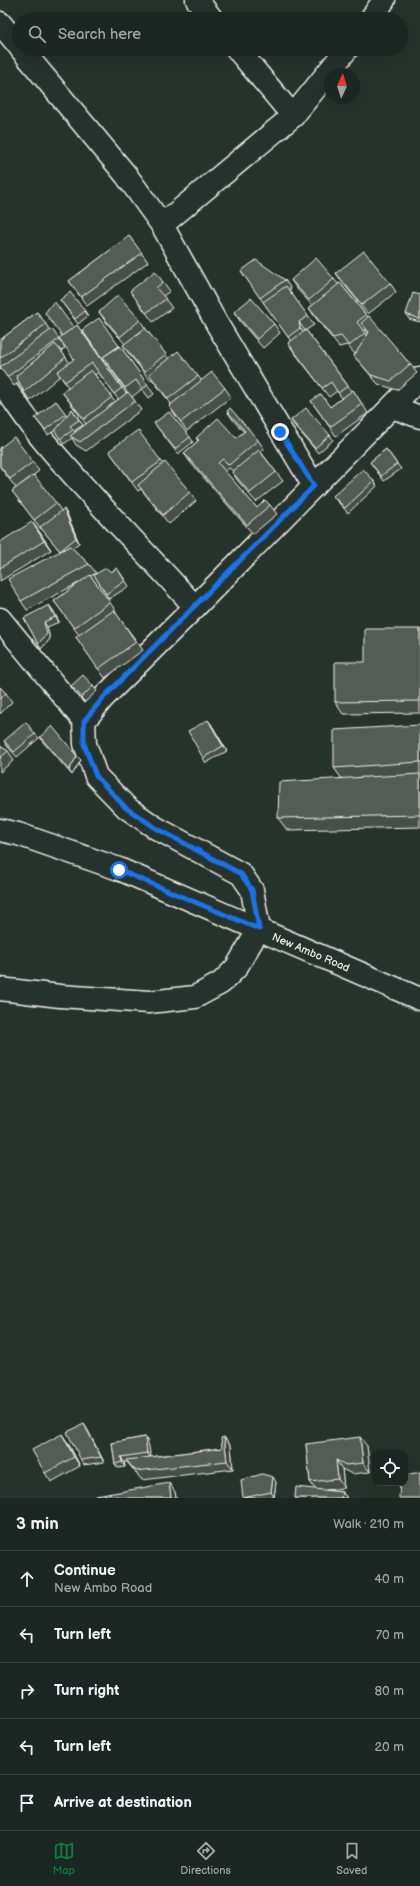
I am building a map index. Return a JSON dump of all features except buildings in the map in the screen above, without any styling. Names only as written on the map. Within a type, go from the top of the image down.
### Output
[{"type":"street","points":[[197,0],[206,12]]},
{"type":"street","points":[[376,12],[384,0]]},
{"type":"street","points":[[0,23],[12,38]]},
{"type":"street","points":[[27,56],[126,175],[162,225],[217,324],[314,486]]},
{"type":"street","points":[[243,56],[293,116]]},
{"type":"street","points":[[162,225],[293,116],[341,56]]},
{"type":"street","points":[[0,989],[60,996],[150,1002],[195,997],[220,983],[236,968],[259,929],[252,890],[241,874],[156,828],[126,808],[96,776],[84,744],[84,721],[103,698],[195,607],[420,378]]},
{"type":"street","points":[[0,381],[43,439],[133,542],[158,566],[195,607]]},
{"type":"street","points":[[392,407],[420,416]]},
{"type":"street","points":[[0,620],[84,721]]},
{"type":"street","name":"New Ambo Road","points":[[0,830],[18,834],[119,870],[420,999]]},
{"type":"route","points":[[119,870],[259,929],[252,890],[241,874],[156,828],[126,808],[96,776],[84,744],[84,721],[103,698],[314,486],[280,432]]}]
